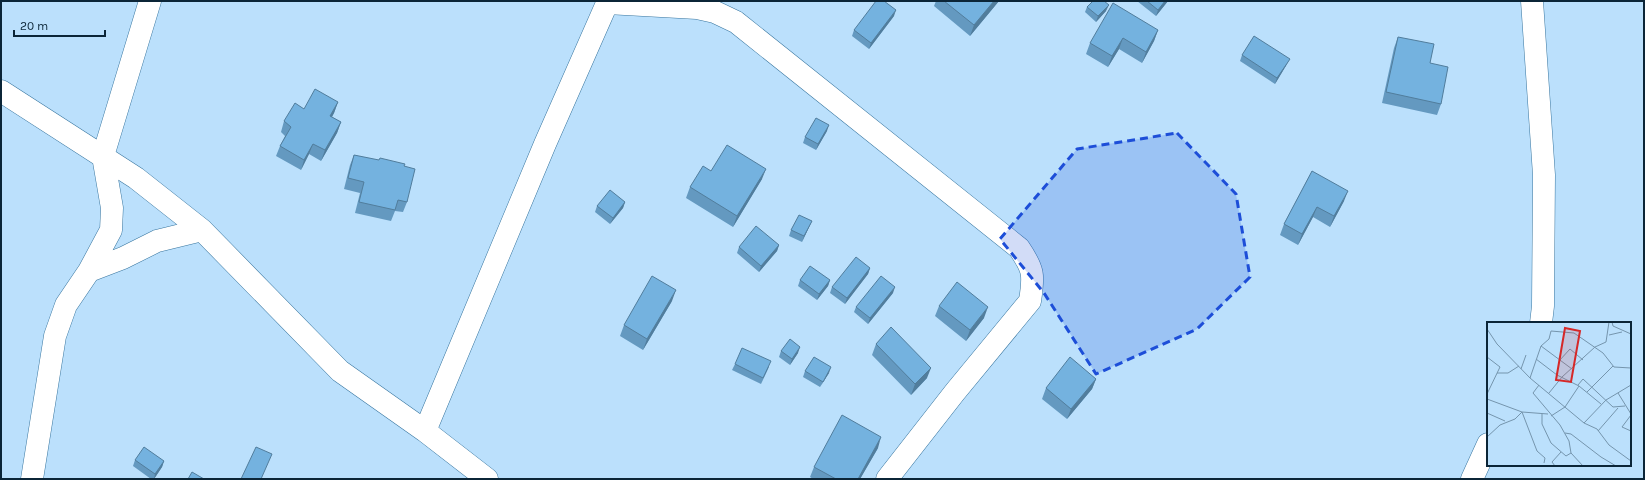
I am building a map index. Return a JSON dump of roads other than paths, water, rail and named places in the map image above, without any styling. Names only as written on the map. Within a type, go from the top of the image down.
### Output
[{"type":"street","points":[[32,479],[55,336],[66,306],[89,271],[111,230],[112,208],[102,156],[150,1]]},
{"type":"street","points":[[1532,1],[1544,175],[1543,306],[1540,322]]},
{"type":"street","points":[[425,432],[545,144],[608,2],[697,8],[715,12],[736,22],[1019,248],[1030,264],[1033,282],[1030,301],[930,423],[887,479]]},
{"type":"street","points":[[1,91],[136,178],[202,230],[340,371],[487,479]]},
{"type":"street","points":[[89,271],[123,258],[157,241],[202,230]]},
{"type":"street","points":[[1472,479],[1487,446]]}]
